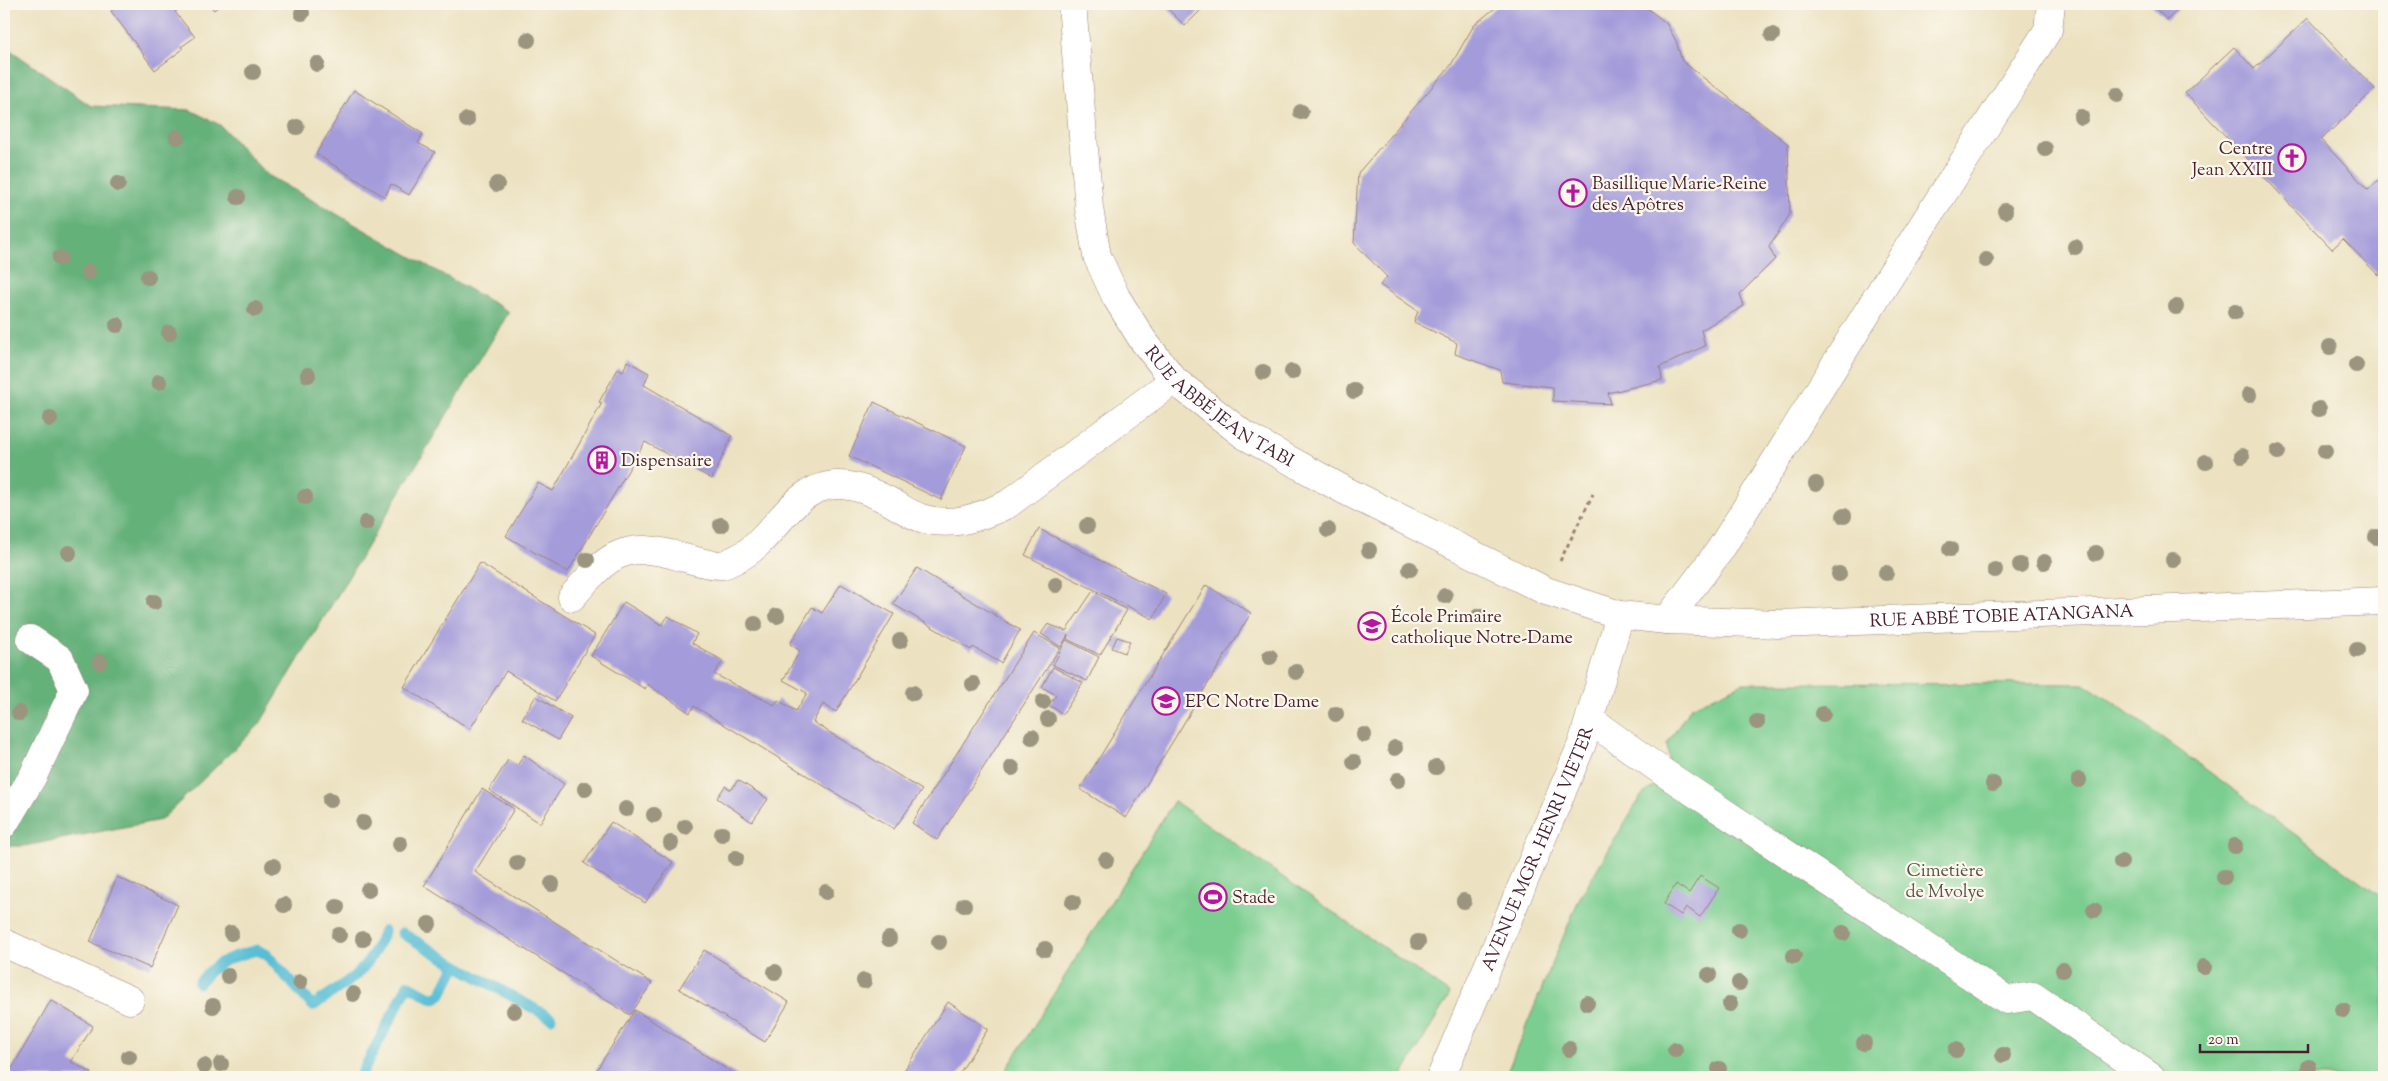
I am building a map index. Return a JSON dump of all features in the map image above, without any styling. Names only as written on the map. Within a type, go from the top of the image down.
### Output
[{"type":"main road","name":"RUE ABBÉ JEAN TABI","points":[[1072,4],[1088,208],[1097,256],[1116,297],[1142,339],[1174,380],[1244,435],[1344,490],[1546,591],[1620,615]]},
{"type":"main road","points":[[1667,620],[1720,550],[1885,284],[2048,30],[2051,4]]},
{"type":"main road","points":[[572,597],[594,571],[623,551],[654,549],[692,560],[722,565],[749,553],[804,496],[820,488],[837,485],[863,488],[921,518],[953,522],[981,516],[1008,504],[1174,380]]},
{"type":"main road","name":"RUE ABBÉ TOBIE ATANGANA","points":[[1620,615],[1667,620],[1779,624],[2384,601]]},
{"type":"main road","name":"AVENUE MGR. HENRI VIETER","points":[[1441,1077],[1582,744],[1620,615]]},
{"type":"main road","points":[[4,824],[33,776],[74,690],[60,659],[30,640]]},
{"type":"main road","points":[[1590,720],[1663,772],[2008,1000],[2033,996],[2151,1077]]},
{"type":"main road","points":[[4,943],[130,1000]]},
{"type":"path","points":[[1546,591],[1593,494]]},
{"type":"green space","points":[[9,49],[91,106],[190,110],[220,125],[266,174],[509,312],[259,725],[161,820],[24,846],[4,846],[4,50]]},
{"type":"green space","name":"Cimetière de Mvolye","points":[[1743,683],[2084,684],[2113,702],[2384,899],[2384,1077],[1505,1077],[1579,899],[1641,796],[1658,783],[1669,760],[1667,744],[1691,707]]},
{"type":"green space","name":"Stade","points":[[1174,801],[1450,994],[1401,1077],[1002,1077]]},
{"type":"building","points":[[121,4],[186,4],[175,12],[195,37],[181,47],[183,49],[155,70],[111,11]]},
{"type":"building","points":[[209,4],[221,4],[214,10]]},
{"type":"building","points":[[1163,4],[1207,4],[1185,26]]},
{"type":"building","name":"Basillique Marie-Reine des Apôtres","points":[[1500,4],[1642,4],[1666,23],[1676,41],[1682,61],[1788,144],[1790,214],[1769,247],[1775,259],[1740,294],[1744,306],[1701,330],[1705,346],[1660,367],[1662,380],[1608,393],[1611,404],[1553,401],[1553,387],[1502,382],[1500,370],[1455,354],[1457,343],[1414,322],[1418,311],[1380,285],[1387,277],[1354,243],[1358,173],[1451,65],[1474,25]]},
{"type":"building","points":[[2151,4],[2184,4],[2167,20]]},
{"type":"building","name":"Centre Jean XXIII","points":[[2308,18],[2375,89],[2321,140],[2368,190],[2384,175],[2384,269],[2378,275],[2343,239],[2332,249],[2185,93],[2234,47],[2254,69]]},
{"type":"building","points":[[354,90],[423,134],[418,143],[435,152],[409,195],[391,184],[385,197],[316,154]]},
{"type":"building","name":"Dispensaire","points":[[627,361],[649,373],[644,385],[732,436],[712,479],[645,442],[568,572],[506,536],[538,483],[553,491],[602,403],[599,402],[618,369],[623,372]]},
{"type":"building","points":[[874,402],[966,446],[941,500],[849,456]]},
{"type":"building","points":[[1039,529],[1166,594],[1153,619],[1025,555]]},
{"type":"building","points":[[480,563],[595,635],[555,701],[506,671],[470,729],[404,687]]},
{"type":"building","points":[[917,568],[1020,630],[1001,663],[973,647],[971,650],[893,604]]},
{"type":"building","points":[[841,584],[894,614],[836,712],[823,704],[813,722],[922,790],[894,829],[694,706],[690,713],[647,684],[645,689],[591,656],[624,602],[662,625],[668,616],[697,634],[692,643],[723,661],[714,674],[774,705],[778,700],[796,711],[807,693],[783,680],[800,651],[790,644],[812,607],[822,613]]},
{"type":"building","name":"EPC Notre Dame","points":[[1206,585],[1251,613],[1126,818],[1080,789]]},
{"type":"building","points":[[1093,591],[1127,610],[1100,655],[1067,639],[1068,635],[1061,647],[1041,634],[1048,624],[1066,631]]},
{"type":"building","points":[[1034,633],[1060,648],[937,840],[912,823]]},
{"type":"building","points":[[1117,637],[1130,641],[1125,653],[1112,648]]},
{"type":"building","points":[[1066,640],[1099,657],[1087,681],[1053,665]]},
{"type":"building","points":[[1053,667],[1083,683],[1063,714],[1049,705],[1056,695],[1042,687]]},
{"type":"building","points":[[536,696],[571,718],[558,740],[522,719]]},
{"type":"building","points":[[524,755],[564,784],[540,823],[489,790],[508,760],[517,766]]},
{"type":"building","points":[[738,780],[768,799],[752,822],[717,798],[725,786],[731,790]]},
{"type":"building","points":[[482,789],[514,809],[475,872],[652,983],[630,1015],[424,886]]},
{"type":"building","points":[[611,822],[673,862],[645,903],[584,863]]},
{"type":"building","points":[[1700,876],[1719,888],[1700,917],[1686,907],[1681,915],[1664,904],[1676,884],[1689,893]]},
{"type":"building","points":[[117,877],[178,905],[150,968],[90,942]]},
{"type":"building","points":[[704,950],[789,1002],[765,1042],[679,989]]},
{"type":"building","points":[[51,1000],[93,1026],[71,1062],[92,1073],[89,1077],[7,1077]]},
{"type":"building","points":[[948,1002],[988,1029],[957,1077],[900,1077]]},
{"type":"building","points":[[635,1010],[739,1077],[592,1077]]},
{"type":"waterway","points":[[199,983],[211,970],[224,961],[257,950],[266,954],[313,1006],[363,967],[371,958],[384,931]]},
{"type":"waterway","points":[[402,933],[551,1018]]},
{"type":"waterway","points":[[360,1077],[408,985],[434,999],[441,994],[456,965]]},
{"type":"place","name":"Centre Jean XXIII","points":[[2292,158]]},
{"type":"place","name":"Basillique Marie-Reine des Apôtres","points":[[1573,193]]},
{"type":"place","name":"Dispensaire","points":[[602,460]]},
{"type":"place","name":"École Primaire catholique Notre-Dame","points":[[1372,626]]},
{"type":"place","name":"EPC Notre Dame","points":[[1166,701]]},
{"type":"place","name":"Stade","points":[[1213,897]]}]
